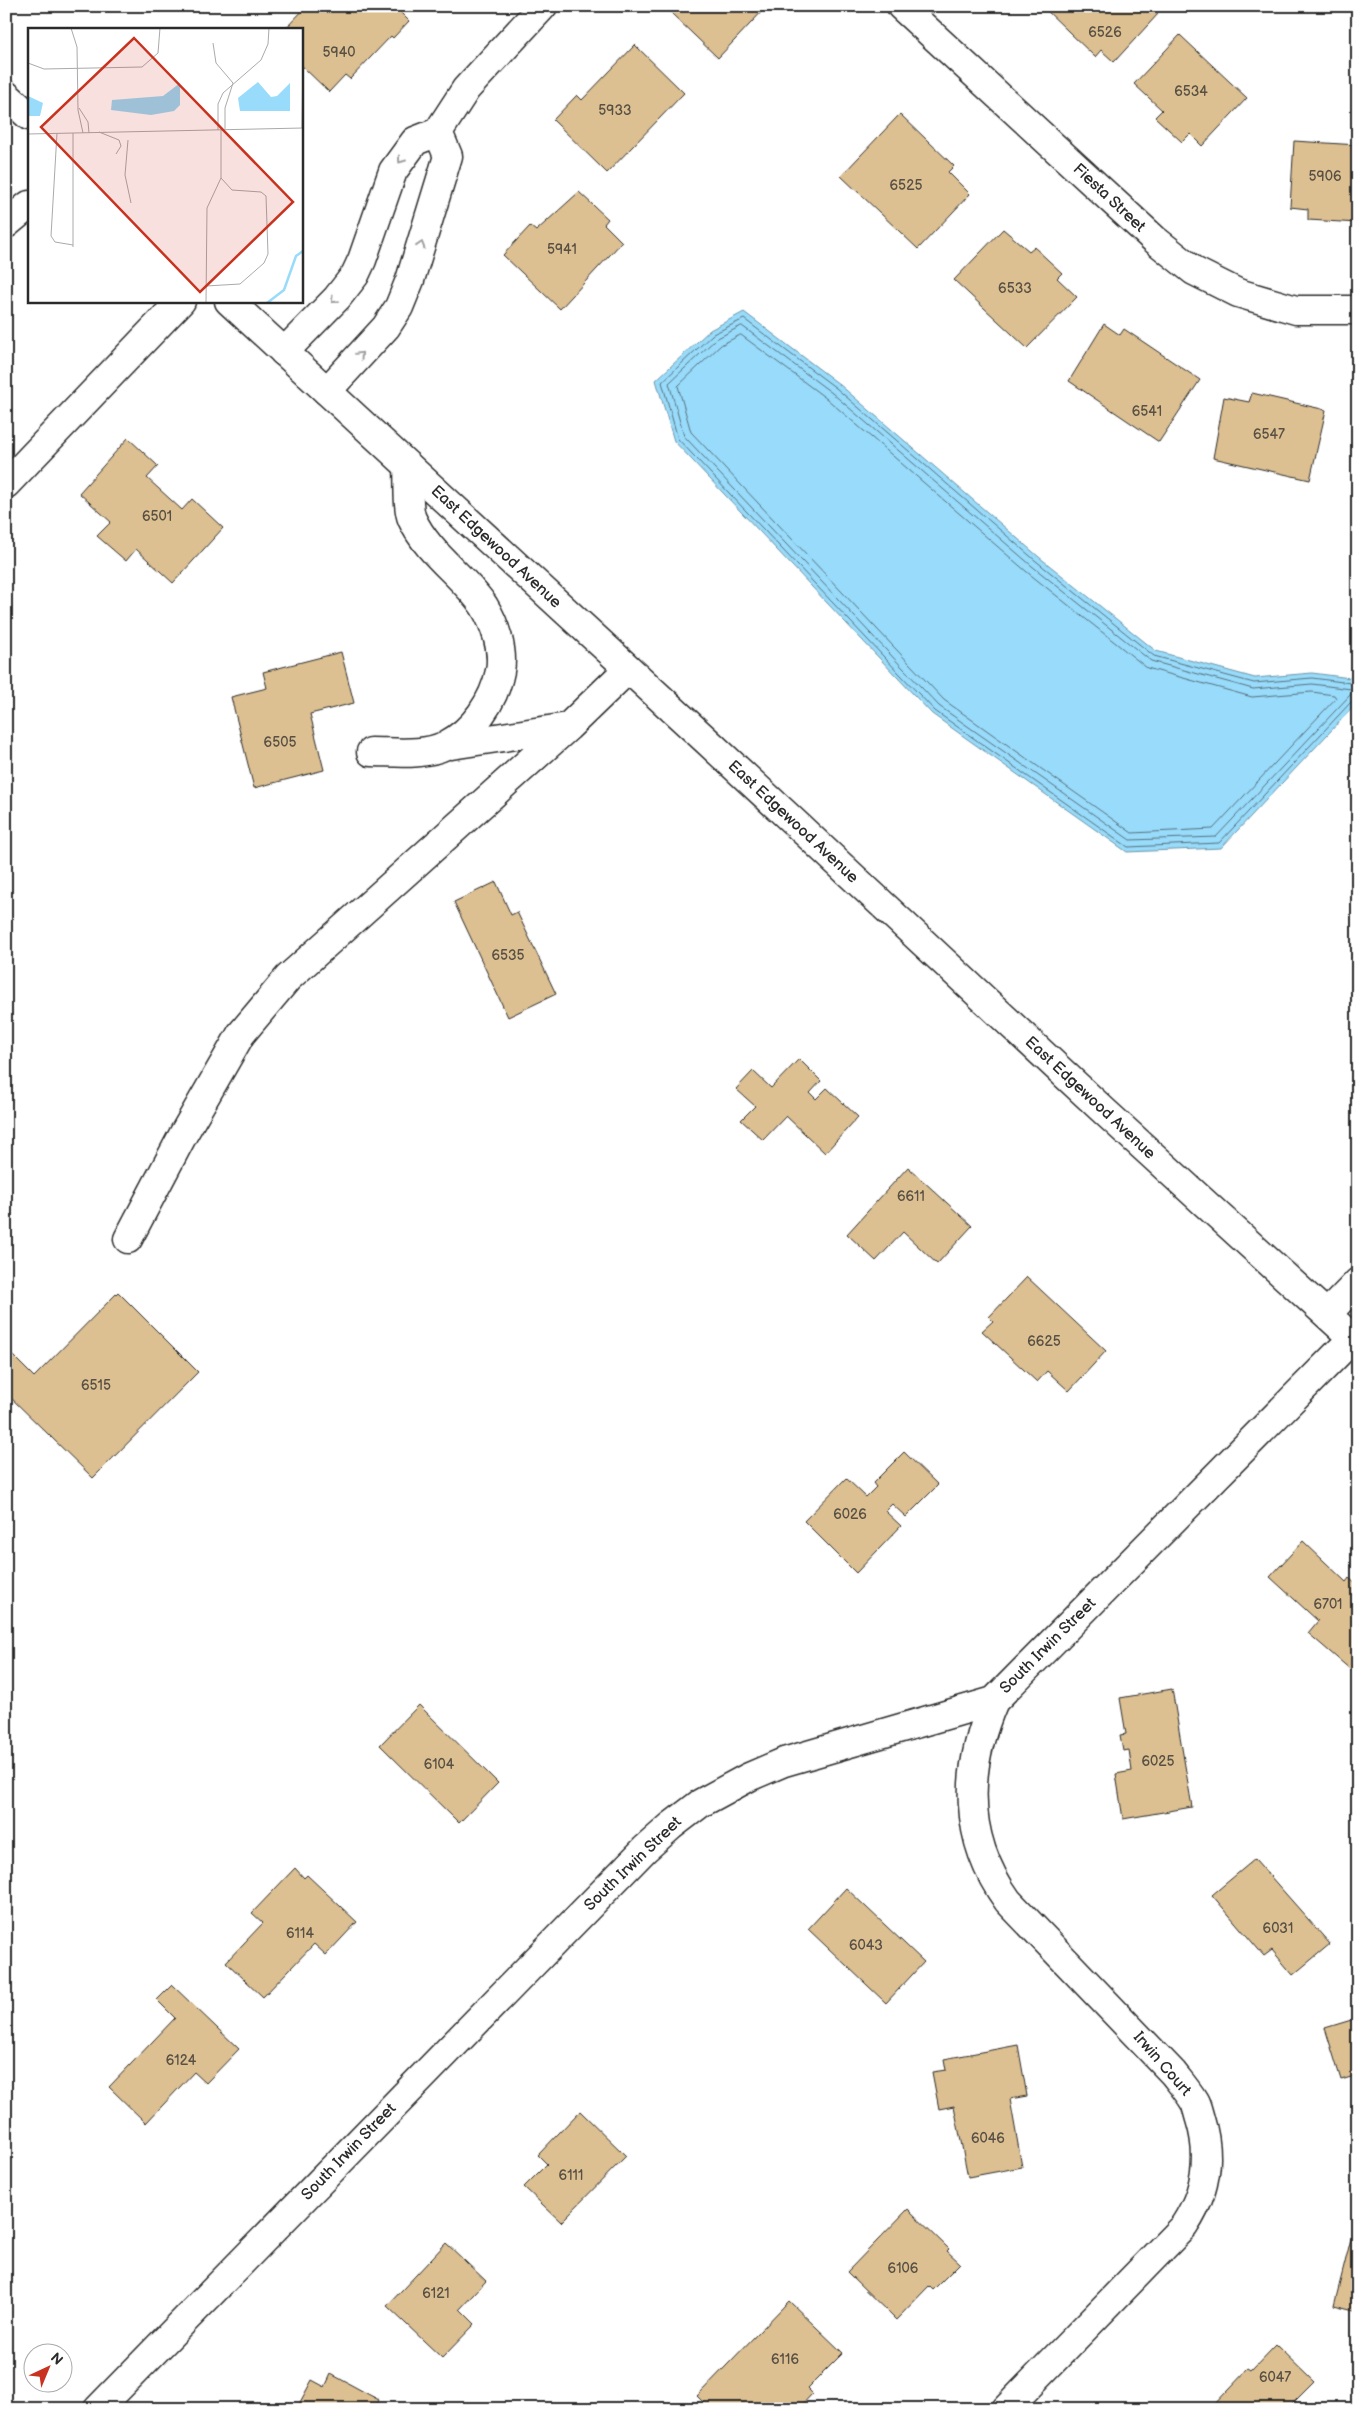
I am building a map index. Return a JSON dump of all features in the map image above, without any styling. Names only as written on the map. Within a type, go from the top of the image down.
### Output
[{"type":"street","points":[[284,352],[338,298],[355,276],[393,171],[415,141],[438,132],[466,89],[544,6]]},
{"type":"street","name":"Fiesta Street","points":[[901,6],[1154,239],[1194,271],[1238,294],[1296,310],[1358,310]]},
{"type":"street","points":[[6,95],[28,115]]},
{"type":"street","points":[[327,391],[386,327],[399,307],[410,280],[448,156],[438,132]]},
{"type":"street","points":[[6,224],[28,206]]},
{"type":"street","points":[[6,484],[180,302]]},
{"type":"street","name":"East Edgewood Avenue","points":[[230,302],[1034,1047],[1355,1340]]},
{"type":"street","points":[[408,466],[411,516],[422,538],[484,606],[498,636],[500,671],[488,704],[470,730],[444,746]]},
{"type":"street","points":[[128,1239],[184,1133],[241,1034],[288,978],[568,727],[628,669]]},
{"type":"street","points":[[371,752],[422,751],[568,727]]},
{"type":"street","points":[[1327,1314],[1358,1282]]},
{"type":"street","name":"South Irwin Street","points":[[98,2409],[645,1849],[671,1826],[717,1794],[784,1762],[994,1701],[1355,1340]]},
{"type":"street","name":"Irwin Court","points":[[994,1701],[976,1756],[972,1792],[980,1849],[993,1879],[1008,1901],[1173,2073],[1195,2102],[1206,2138],[1207,2156],[1206,2174],[1200,2193],[1195,2208],[1184,2226],[1006,2409]]},
{"type":"water","points":[[744,312],[839,384],[1039,557],[1156,651],[1255,678],[1312,673],[1358,679],[1358,702],[1221,848],[1127,852],[932,714],[674,441],[656,380],[710,330]]},
{"type":"building","points":[[307,6],[394,6],[409,21],[393,38],[391,36],[350,79],[345,75],[329,92],[302,66],[302,28],[286,28]]},
{"type":"building","points":[[678,6],[767,6],[718,58],[671,13]]},
{"type":"building","points":[[1042,6],[1150,6],[1158,14],[1114,62],[1101,50],[1095,57]]},
{"type":"building","points":[[1180,35],[1247,98],[1202,146],[1190,134],[1182,142],[1155,117],[1162,110],[1134,84]]},
{"type":"building","points":[[635,45],[684,93],[607,173],[553,120],[577,95],[582,100]]},
{"type":"building","points":[[900,114],[954,166],[948,172],[970,194],[918,249],[841,176]]},
{"type":"building","points":[[1294,141],[1358,145],[1358,223],[1308,220],[1308,209],[1290,207]]},
{"type":"building","points":[[579,192],[608,219],[604,224],[622,242],[560,309],[503,255],[530,226],[536,231]]},
{"type":"building","points":[[1003,229],[1029,251],[1034,247],[1062,273],[1057,278],[1077,297],[1027,348],[954,280]]},
{"type":"building","points":[[1104,324],[1120,335],[1124,329],[1200,380],[1159,442],[1069,381]]},
{"type":"building","points":[[1252,393],[1326,410],[1310,480],[1213,458],[1224,397],[1249,402]]},
{"type":"building","points":[[128,438],[158,466],[147,478],[182,510],[192,499],[223,528],[173,583],[136,549],[126,561],[97,536],[111,522],[79,493]]},
{"type":"building","points":[[341,652],[354,703],[310,714],[324,770],[254,788],[231,697],[267,688],[263,672]]},
{"type":"building","points":[[496,882],[511,915],[517,912],[556,994],[508,1017],[454,902]]},
{"type":"building","points":[[799,1059],[821,1081],[810,1093],[816,1099],[827,1088],[858,1117],[825,1153],[786,1116],[763,1140],[741,1120],[755,1106],[736,1089],[753,1071],[771,1088]]},
{"type":"building","points":[[908,1167],[972,1226],[937,1264],[903,1232],[876,1261],[847,1234]]},
{"type":"building","points":[[1027,1277],[1106,1351],[1069,1391],[1047,1371],[1037,1382],[982,1331],[993,1321],[989,1317]]},
{"type":"building","points":[[118,1292],[198,1372],[93,1478],[6,1393],[6,1357],[10,1353],[34,1377]]},
{"type":"building","points":[[904,1452],[938,1485],[906,1517],[892,1504],[885,1511],[901,1526],[856,1573],[804,1521],[846,1478],[866,1497],[876,1487],[873,1483]]},
{"type":"building","points":[[1303,1541],[1346,1582],[1349,1578],[1358,1586],[1358,1676],[1308,1633],[1318,1621],[1270,1577]]},
{"type":"building","points":[[1172,1689],[1192,1807],[1123,1819],[1116,1774],[1132,1771],[1129,1750],[1123,1751],[1120,1735],[1126,1734],[1120,1698]]},
{"type":"building","points":[[419,1705],[498,1783],[459,1823],[380,1745]]},
{"type":"building","points":[[1255,1859],[1330,1944],[1293,1975],[1272,1950],[1264,1956],[1212,1895]]},
{"type":"building","points":[[295,1868],[304,1878],[307,1875],[357,1922],[326,1955],[314,1944],[263,1997],[226,1962],[263,1923],[252,1913]]},
{"type":"building","points":[[846,1888],[924,1962],[886,2003],[808,1929]]},
{"type":"building","points":[[172,1985],[239,2049],[206,2083],[194,2072],[146,2123],[109,2087],[175,2018],[157,2000]]},
{"type":"building","points":[[1358,2018],[1358,2075],[1341,2080],[1325,2028]]},
{"type":"building","points":[[1018,2045],[1027,2096],[1010,2099],[1022,2167],[968,2177],[954,2106],[939,2109],[932,2072],[946,2070],[944,2059]]},
{"type":"building","points":[[580,2111],[626,2156],[561,2222],[524,2187],[547,2164],[538,2155]]},
{"type":"building","points":[[908,2209],[949,2249],[947,2251],[960,2263],[933,2290],[929,2286],[896,2320],[847,2272]]},
{"type":"building","points":[[1358,2211],[1358,2312],[1334,2306]]},
{"type":"building","points":[[446,2243],[486,2281],[460,2309],[475,2324],[442,2358],[387,2306]]},
{"type":"building","points":[[789,2301],[843,2353],[807,2389],[812,2394],[798,2409],[710,2409],[697,2396]]},
{"type":"building","points":[[1276,2345],[1314,2382],[1290,2406],[1293,2409],[1210,2409],[1248,2369],[1251,2371]]},
{"type":"building","points":[[331,2374],[379,2400],[375,2409],[303,2409],[298,2406],[312,2380],[325,2387]]}]
